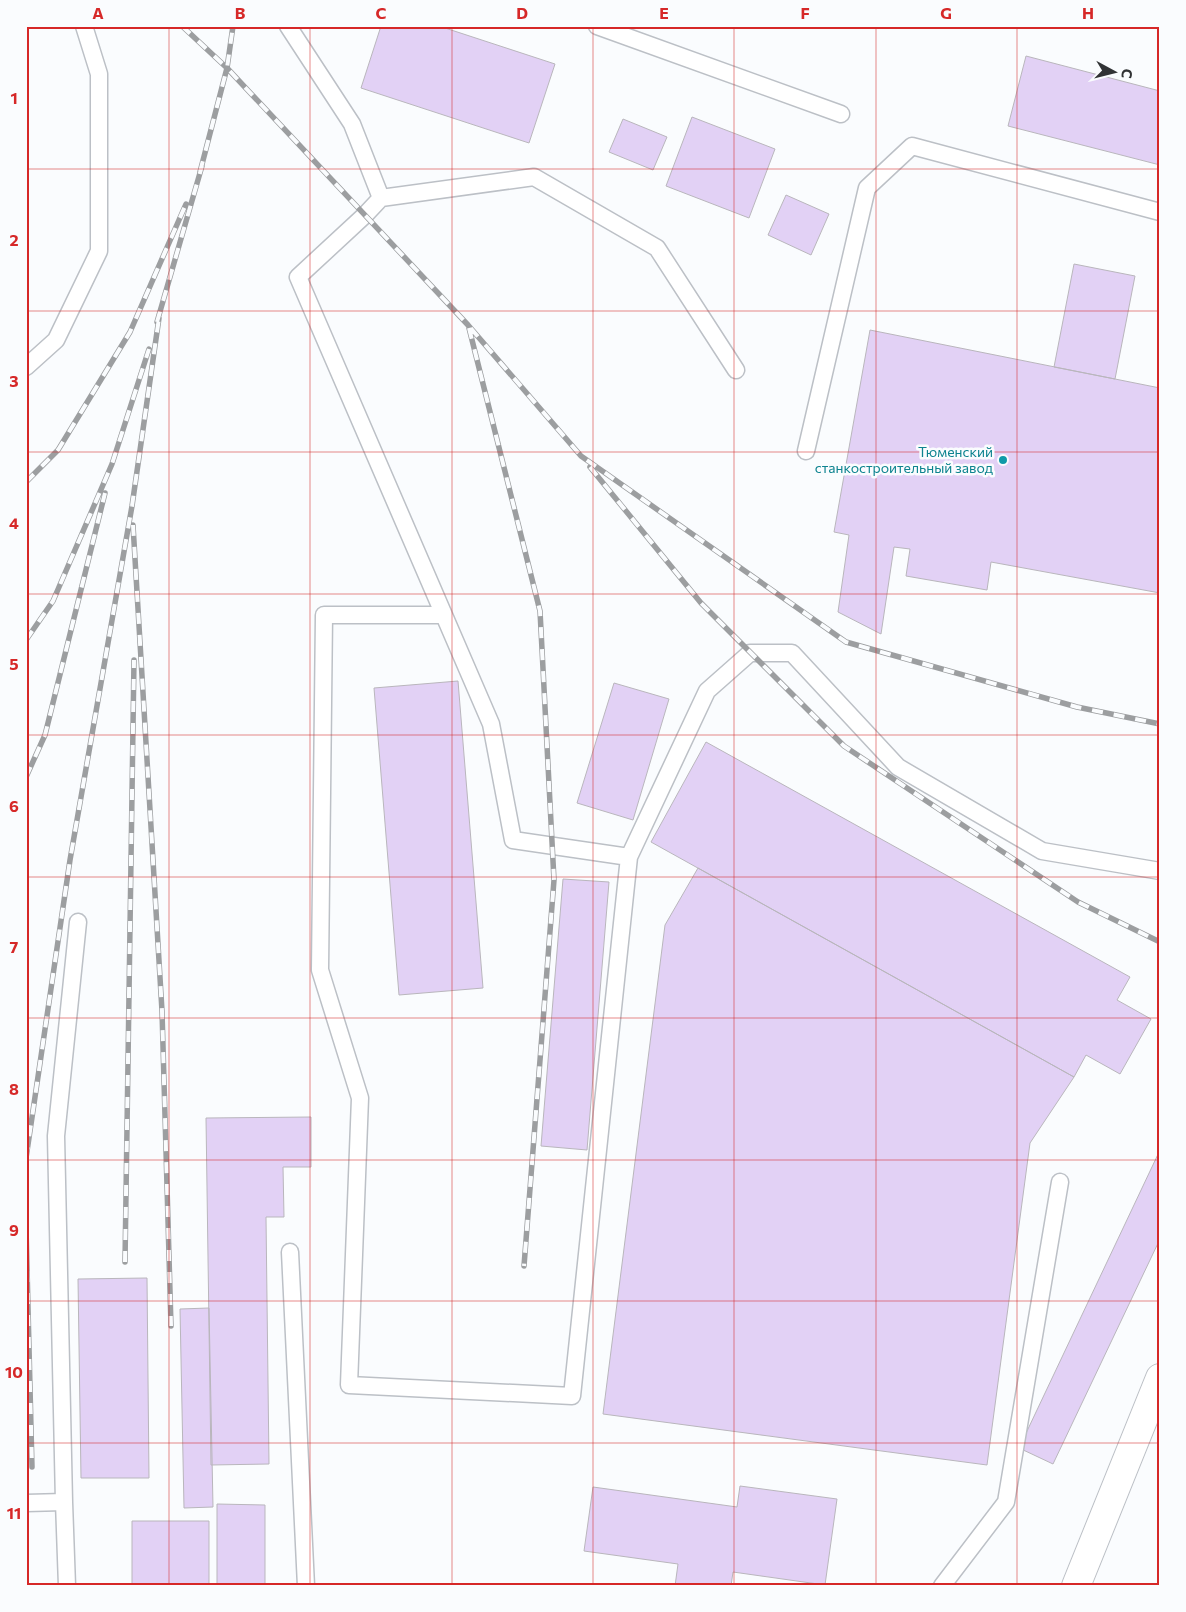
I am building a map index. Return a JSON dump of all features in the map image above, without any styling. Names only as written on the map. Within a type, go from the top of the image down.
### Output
[{"type":"street","points":[[1076,1586],[1160,1378]]},
{"type":"lane","points":[[26,367],[56,340],[99,251],[99,74],[84,26]]},
{"type":"lane","points":[[288,26],[352,124],[381,198]]},
{"type":"lane","points":[[598,26],[841,114]]},
{"type":"lane","points":[[806,451],[867,188],[912,146],[1160,212]]},
{"type":"lane","points":[[629,857],[513,840],[491,724],[298,277],[381,198],[534,177],[657,248],[736,370]]},
{"type":"lane","points":[[444,615],[324,615],[320,970],[360,1098],[349,1385],[572,1396],[629,857],[707,691],[750,652],[792,653],[898,767],[1042,851],[1160,871]]},
{"type":"lane","points":[[67,1586],[56,1136],[78,922]]},
{"type":"lane","points":[[942,1586],[1006,1502],[1060,1182]]},
{"type":"lane","points":[[290,1252],[306,1586]]},
{"type":"lane","points":[[26,1503],[64,1502]]},
{"type":"building","points":[[381,26],[439,26],[555,64],[529,143],[361,88]]},
{"type":"building","points":[[1026,56],[1160,91],[1160,165],[1008,126]]},
{"type":"building","points":[[692,117],[775,149],[749,218],[666,186]]},
{"type":"building","points":[[623,119],[667,137],[653,170],[609,152]]},
{"type":"building","points":[[786,195],[829,214],[811,255],[768,235]]},
{"type":"building","points":[[1074,264],[1135,276],[1115,379],[1054,367]]},
{"type":"building","name":"Тюменский станкостроительный завод","points":[[870,330],[1160,388],[1160,593],[991,562],[987,590],[906,576],[910,549],[894,547],[881,634],[838,612],[849,535],[834,532]]},
{"type":"building","points":[[458,681],[483,988],[399,995],[374,688]]},
{"type":"building","points":[[614,683],[669,699],[633,820],[577,803]]},
{"type":"building","points":[[706,742],[1130,977],[1117,1000],[1151,1019],[1120,1074],[1086,1055],[1074,1077],[651,842]]},
{"type":"building","points":[[698,868],[1074,1077],[1030,1143],[987,1465],[603,1414],[665,925]]},
{"type":"building","points":[[563,879],[609,882],[587,1150],[541,1146]]},
{"type":"building","points":[[311,1117],[311,1167],[283,1167],[284,1217],[266,1217],[269,1464],[211,1465],[206,1118]]},
{"type":"building","points":[[1160,1150],[1160,1239],[1053,1464],[1019,1448]]},
{"type":"building","points":[[147,1278],[149,1478],[81,1478],[78,1279]]},
{"type":"building","points":[[209,1308],[213,1507],[184,1508],[180,1309]]},
{"type":"building","points":[[740,1486],[837,1499],[825,1585],[733,1572],[731,1586],[675,1586],[678,1564],[584,1551],[593,1487],[737,1507]]},
{"type":"building","points":[[217,1504],[265,1505],[265,1586],[217,1586]]},
{"type":"building","points":[[132,1521],[209,1521],[209,1586],[132,1586]]},
{"type":"railway","points":[[182,26],[227,68],[468,325],[581,456],[846,642],[1077,707],[1160,724]]},
{"type":"railway","points":[[200,172],[227,68],[233,26]]},
{"type":"railway","points":[[157,322],[202,166]]},
{"type":"railway","points":[[26,482],[58,450],[130,332],[186,204]]},
{"type":"railway","points":[[26,1158],[70,860],[132,506],[159,318]]},
{"type":"railway","points":[[469,328],[540,611],[554,880],[524,1266]]},
{"type":"railway","points":[[26,640],[53,601],[112,464],[149,349]]},
{"type":"railway","points":[[590,467],[701,603],[844,746],[1078,902],[1160,942]]},
{"type":"railway","points":[[26,777],[45,735],[105,493]]},
{"type":"railway","points":[[133,525],[162,1011],[171,1326]]},
{"type":"railway","points":[[125,1262],[134,660]]},
{"type":"railway","points":[[26,1227],[32,1467]]},
{"type":"place","name":"Тюменский станкостроительный завод","points":[[1003,460]]}]
